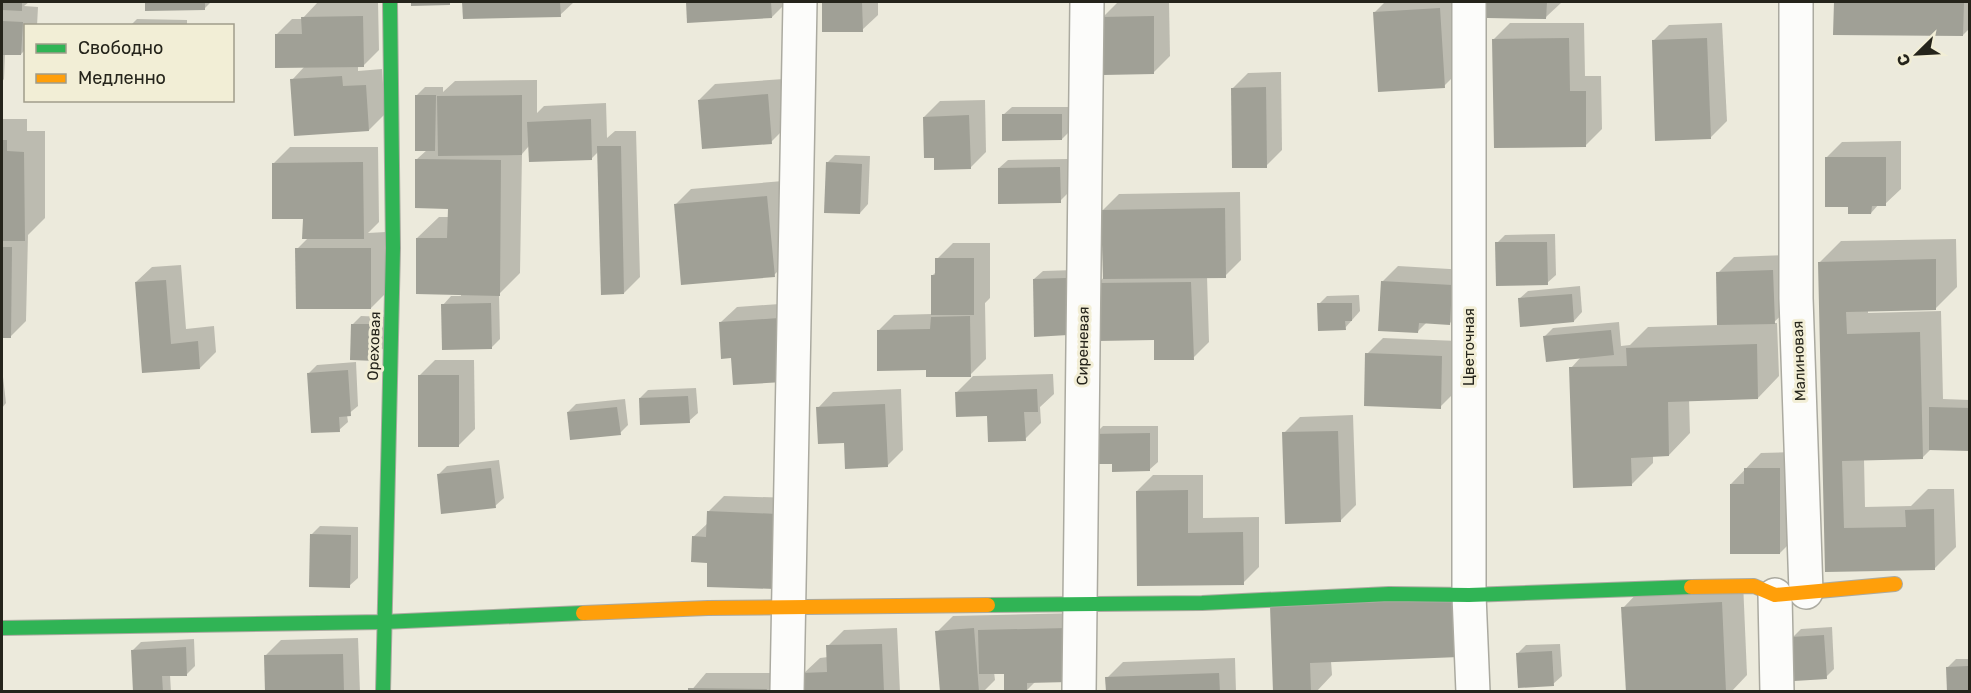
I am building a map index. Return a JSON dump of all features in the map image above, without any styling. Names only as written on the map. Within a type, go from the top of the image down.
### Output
[{"type":"street","name":"Ореховая","points":[[383,692],[393,248],[390,2]]},
{"type":"street","points":[[787,692],[800,2]]},
{"type":"street","name":"Сиреневая","points":[[1079,692],[1087,2]]},
{"type":"street","name":"Цветочная","points":[[1469,2],[1469,595],[1473,692]]},
{"type":"street","name":"Малиновая","points":[[1778,692],[1791,593],[1796,298],[1796,2]]},
{"type":"street","points":[[2,628],[383,622],[708,608],[1202,603],[1389,594],[1469,595],[1731,586],[1754,586],[1791,593],[1895,585]]},
{"type":"building","points":[[2,2],[22,2],[22,11],[2,10]]},
{"type":"building","points":[[145,2],[205,2],[205,10],[145,11]]},
{"type":"building","points":[[411,2],[450,2],[450,5],[411,6]]},
{"type":"building","points":[[462,2],[560,2],[561,17],[463,19]]},
{"type":"building","points":[[686,2],[771,2],[772,18],[687,23]]},
{"type":"building","points":[[822,2],[862,2],[863,32],[822,32]]},
{"type":"building","points":[[1487,2],[1547,2],[1546,19],[1487,18]]},
{"type":"building","points":[[1834,2],[1964,2],[1963,36],[1833,35]]},
{"type":"building","points":[[1440,8],[1445,88],[1378,92],[1373,12]]},
{"type":"building","points":[[363,16],[364,67],[275,68],[275,34],[302,34],[301,17]]},
{"type":"building","points":[[1154,16],[1154,74],[1103,75],[1101,17]]},
{"type":"building","points":[[2,21],[23,22],[21,55],[2,55]]},
{"type":"building","points":[[1569,38],[1570,91],[1586,91],[1586,147],[1494,148],[1492,39]]},
{"type":"building","points":[[1707,38],[1711,139],[1655,141],[1652,40]]},
{"type":"building","points":[[342,76],[343,86],[366,85],[369,131],[294,136],[290,79]]},
{"type":"building","points":[[1266,87],[1267,168],[1232,168],[1231,88]]},
{"type":"building","points":[[768,94],[772,144],[702,149],[698,100]]},
{"type":"building","points":[[415,95],[436,95],[435,151],[415,151]]},
{"type":"building","points":[[522,95],[522,155],[438,156],[437,96]]},
{"type":"building","points":[[1002,114],[1062,114],[1062,140],[1002,141]]},
{"type":"building","points":[[969,115],[971,169],[934,170],[934,158],[924,158],[923,117]]},
{"type":"building","points":[[591,119],[592,160],[529,162],[527,122]]},
{"type":"building","points":[[2,140],[7,140],[7,151],[24,152],[25,241],[2,241]]},
{"type":"building","points":[[597,146],[621,146],[624,294],[601,295]]},
{"type":"building","points":[[1825,157],[1886,157],[1886,206],[1872,206],[1871,214],[1848,214],[1848,207],[1825,207]]},
{"type":"building","points":[[415,159],[501,160],[500,296],[416,294],[416,238],[447,238],[448,209],[415,208]]},
{"type":"building","points":[[363,162],[364,239],[302,239],[303,219],[272,219],[272,163]]},
{"type":"building","points":[[826,162],[862,164],[860,214],[824,213]]},
{"type":"building","points":[[1060,167],[1061,203],[998,204],[998,168]]},
{"type":"building","points":[[767,196],[775,277],[681,285],[674,204]]},
{"type":"building","points":[[1225,208],[1226,278],[1103,279],[1101,210]]},
{"type":"building","points":[[1495,242],[1547,242],[1548,285],[1496,286]]},
{"type":"building","points":[[2,247],[12,247],[11,338],[2,338]]},
{"type":"building","points":[[295,248],[371,248],[371,309],[296,309]]},
{"type":"building","points":[[935,258],[974,258],[974,315],[931,315],[931,275],[935,275]]},
{"type":"building","points":[[1936,259],[1936,310],[1846,312],[1847,334],[1920,332],[1923,459],[1842,461],[1844,528],[1906,527],[1905,510],[1934,509],[1935,570],[1825,572],[1818,262]]},
{"type":"building","points":[[1773,270],[1775,324],[1717,325],[1716,272]]},
{"type":"building","points":[[1067,278],[1068,335],[1034,337],[1033,279]]},
{"type":"building","points":[[166,280],[171,344],[198,341],[200,369],[142,373],[135,282]]},
{"type":"building","points":[[1381,281],[1452,285],[1450,325],[1419,323],[1418,333],[1378,331]]},
{"type":"building","points":[[1191,282],[1194,360],[1154,360],[1154,340],[1098,341],[1096,283]]},
{"type":"building","points":[[1572,294],[1574,322],[1520,327],[1518,298]]},
{"type":"building","points":[[491,303],[492,349],[442,350],[441,304]]},
{"type":"building","points":[[1317,303],[1352,303],[1352,321],[1345,321],[1346,330],[1318,331]]},
{"type":"building","points":[[970,316],[971,377],[926,377],[926,370],[877,371],[877,330],[930,329],[931,317]]},
{"type":"building","points":[[779,318],[783,382],[733,385],[731,358],[721,359],[719,322]]},
{"type":"building","points":[[351,324],[378,324],[377,361],[350,360]]},
{"type":"building","points":[[1611,330],[1614,355],[1546,362],[1543,336]]},
{"type":"building","points":[[1757,344],[1758,399],[1668,402],[1669,456],[1631,458],[1632,486],[1573,488],[1569,367],[1627,366],[1626,348]]},
{"type":"building","points":[[1365,353],[1442,356],[1441,409],[1364,406]]},
{"type":"building","points":[[348,370],[351,416],[339,417],[340,432],[311,433],[307,373]]},
{"type":"building","points":[[418,375],[459,375],[459,447],[418,447]]},
{"type":"building","points":[[1037,389],[1038,412],[1024,412],[1026,441],[988,442],[987,416],[956,417],[955,392]]},
{"type":"building","points":[[688,396],[690,423],[640,425],[639,398]]},
{"type":"building","points":[[885,404],[888,467],[845,469],[844,443],[818,444],[816,407]]},
{"type":"building","points":[[617,407],[621,435],[570,440],[567,412]]},
{"type":"building","points":[[1929,407],[1970,408],[1970,451],[1929,450]]},
{"type":"building","points":[[1338,431],[1341,522],[1285,524],[1282,432]]},
{"type":"building","points":[[1150,433],[1150,471],[1112,472],[1112,464],[1093,464],[1093,434]]},
{"type":"building","points":[[491,468],[496,508],[441,514],[437,474]]},
{"type":"building","points":[[1744,468],[1780,468],[1780,554],[1730,554],[1730,484],[1744,484]]},
{"type":"building","points":[[1188,490],[1188,533],[1243,532],[1244,585],[1137,586],[1136,491]]},
{"type":"building","points":[[707,511],[778,514],[775,589],[707,587],[707,563],[691,562],[692,536],[706,537]]},
{"type":"building","points":[[310,534],[351,535],[350,588],[309,587]]},
{"type":"building","points":[[1456,599],[1459,657],[1310,663],[1311,692],[1273,692],[1270,606]]},
{"type":"building","points":[[1722,602],[1726,692],[1626,692],[1621,607]]},
{"type":"building","points":[[974,628],[979,692],[940,692],[935,631]]},
{"type":"building","points":[[1067,628],[1069,682],[1027,683],[1027,692],[1004,692],[1004,674],[979,674],[978,630]]},
{"type":"building","points":[[1824,635],[1827,679],[1794,681],[1791,637]]},
{"type":"building","points":[[882,644],[884,692],[803,692],[802,673],[827,672],[826,645]]},
{"type":"building","points":[[186,647],[187,676],[162,676],[163,692],[133,692],[131,650]]},
{"type":"building","points":[[1552,651],[1554,686],[1518,688],[1516,653]]},
{"type":"building","points":[[343,654],[344,692],[265,692],[264,655]]},
{"type":"building","points":[[1968,666],[1970,692],[1947,692],[1946,667]]},
{"type":"building","points":[[1219,673],[1220,692],[1106,692],[1105,677]]},
{"type":"building","points":[[688,688],[767,689],[766,692],[688,692]]},
{"type":"traffic: fast","points":[[383,692],[393,248],[390,2]]},
{"type":"traffic: fast","points":[[988,605],[1202,603],[1389,594],[1469,595],[1691,587]]},
{"type":"traffic: fast","points":[[2,628],[383,622],[583,613]]},
{"type":"traffic: slow","points":[[1691,587],[1754,586],[1775,595],[1895,584]]},
{"type":"traffic: slow","points":[[583,613],[708,608],[988,605]]}]
